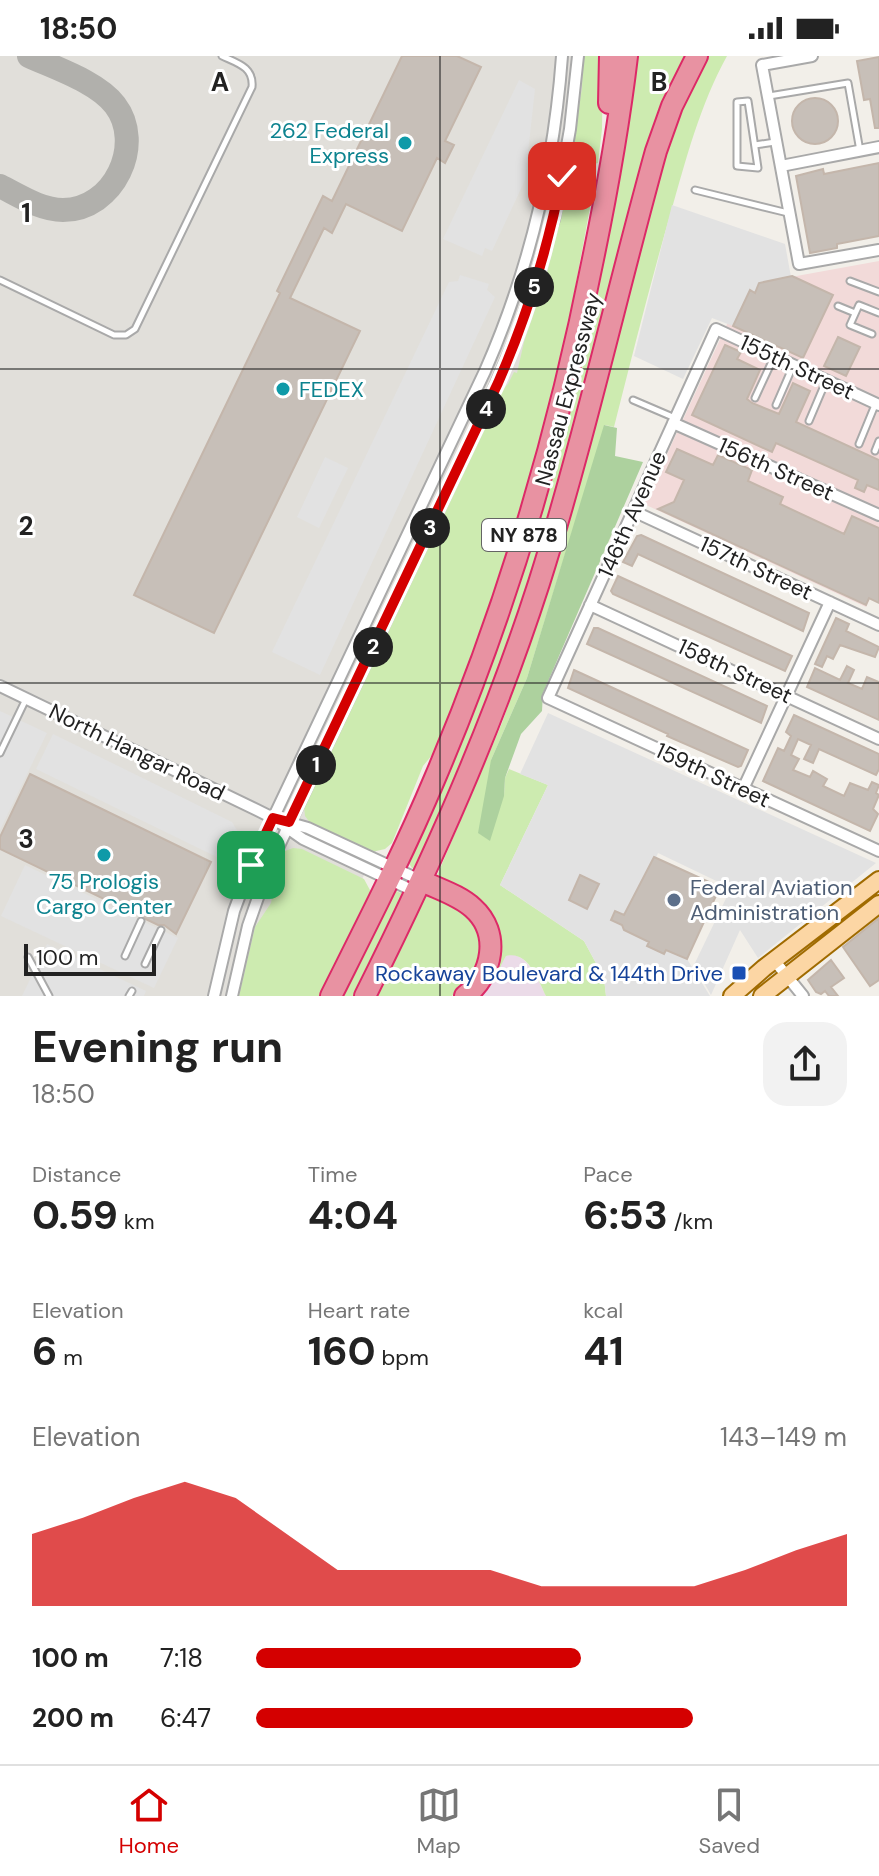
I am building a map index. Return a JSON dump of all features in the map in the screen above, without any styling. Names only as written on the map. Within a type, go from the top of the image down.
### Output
[{"type":"highway","points":[[594,254],[607,144],[610,56]]},
{"type":"highway","name":"Nassau Expressway","points":[[331,996],[392,874],[460,716],[519,551],[562,398],[594,254],[610,176],[627,56]]},
{"type":"highway","name":"Nassau Expressway","points":[[365,996],[419,887],[474,763],[529,613],[566,491],[656,151],[672,106],[697,56]]},
{"type":"highway","points":[[419,887],[472,907],[487,928],[489,963],[472,994]]},
{"type":"main road","points":[[732,996],[879,880]]},
{"type":"main road","points":[[762,996],[879,904]]},
{"type":"street","points":[[214,996],[239,896],[485,371],[509,312],[547,175],[562,56]]},
{"type":"street","points":[[232,996],[255,902],[288,825],[452,482],[516,340],[554,219],[570,129],[578,56]]},
{"type":"street","points":[[812,56],[769,61],[768,96],[799,264],[879,250]]},
{"type":"street","points":[[781,166],[879,147]]},
{"type":"street","name":"155th Street","points":[[716,329],[877,404]]},
{"type":"street","name":"146th Avenue","points":[[548,698],[716,329]]},
{"type":"street","name":"156th Street","points":[[674,420],[879,515]]},
{"type":"street","name":"157th Street","points":[[633,511],[879,625]]},
{"type":"street","points":[[743,789],[830,602]]},
{"type":"street","name":"158th Street","points":[[590,605],[879,739]]},
{"type":"street","name":"North Hangar Road","points":[[0,686],[288,825],[303,839],[419,887]]},
{"type":"street","name":"159th Street","points":[[548,698],[879,851]]},
{"type":"street","points":[[774,960],[803,996]]},
{"type":"lane","points":[[0,280],[114,335],[126,335],[135,329],[252,87],[253,78],[249,70],[222,56]]},
{"type":"lane","points":[[768,96],[848,83],[860,151]]},
{"type":"lane","points":[[748,101],[755,145],[758,168],[737,166],[737,102],[748,101]]},
{"type":"lane","points":[[755,145],[776,142]]},
{"type":"lane","points":[[695,190],[789,213]]},
{"type":"lane","points":[[850,281],[879,292]]},
{"type":"lane","points":[[872,334],[850,325],[859,305],[879,313]]},
{"type":"lane","points":[[838,306],[855,313]]},
{"type":"lane","points":[[755,398],[774,356]]},
{"type":"lane","points":[[776,405],[794,365]]},
{"type":"lane","points":[[809,421],[826,380]]},
{"type":"lane","points":[[633,400],[674,420]]},
{"type":"lane","points":[[859,444],[877,404]]},
{"type":"lane","points":[[875,451],[879,441]]},
{"type":"lane","points":[[0,753],[26,699]]},
{"type":"lane","points":[[125,956],[141,921]]},
{"type":"lane","points":[[145,964],[161,930]]},
{"type":"lane","points":[[28,957],[49,996]]},
{"type":"shaded area","points":[[0,56],[596,56],[583,191],[390,822],[305,996],[0,996]]},
{"type":"shaded area","points":[[519,80],[535,89],[525,180],[492,251],[485,248],[482,256],[443,239]]},
{"type":"shaded area","points":[[672,205],[785,244],[791,277],[760,283],[755,293],[749,291],[733,326],[712,318],[683,379],[634,356]]},
{"type":"shaded area","points":[[879,261],[879,580],[866,607],[644,504],[747,281],[791,277]]},
{"type":"shaded area","points":[[460,275],[489,284],[487,290],[495,297],[320,675],[272,652],[449,282],[458,281]]},
{"type":"shaded area","points":[[325,457],[348,468],[319,528],[297,517]]},
{"type":"shaded area","points":[[0,711],[47,733],[0,830]]},
{"type":"shaded area","points":[[548,713],[876,863],[758,958],[740,930],[711,995],[694,965],[731,888],[658,853],[624,930],[687,959],[710,996],[606,996],[604,978],[584,941],[500,885],[548,785],[520,774]]},
{"type":"shaded area","points":[[53,734],[232,822],[238,832],[225,861],[36,769]]},
{"type":"shaded area","points":[[25,865],[178,938],[154,988],[1,916]]},
{"type":"shaded area","points":[[47,944],[146,991],[144,996],[22,996]]},
{"type":"shaded area","points":[[513,954],[533,970],[546,996],[477,996],[499,975],[506,956]]},
{"type":"green space","points":[[583,56],[603,56],[602,129],[569,321],[539,446],[471,666],[441,744],[423,766],[392,843],[385,849],[372,852],[311,824],[305,816],[304,806],[498,394],[514,372],[517,373],[559,226],[582,88]]},
{"type":"green space","points":[[632,56],[691,56],[548,533],[468,759],[416,868],[412,868],[408,862],[502,628]]},
{"type":"green space","points":[[709,56],[727,56],[701,113],[688,152],[614,427],[605,425],[527,678],[491,760],[504,796],[509,769],[548,785],[500,885],[584,941],[604,978],[606,996],[546,996],[531,968],[514,955],[506,956],[487,987],[496,950],[436,878],[502,723],[532,635],[671,135],[696,76]]},
{"type":"green space","points":[[604,425],[617,428],[615,456],[643,462],[543,693],[542,711],[521,734],[505,778],[504,796],[490,841],[478,833],[491,760],[527,678]]},
{"type":"green space","points":[[302,849],[364,879],[371,892],[369,900],[321,996],[239,996],[255,927],[271,903],[280,860],[285,851]]},
{"type":"green space","points":[[394,890],[405,895],[355,996],[341,996]]},
{"type":"green space","points":[[426,891],[475,917],[487,956],[452,996],[374,996]]},
{"type":"building","name":"FEDEX","points":[[402,56],[457,56],[481,67],[445,141],[454,145],[445,163],[437,158],[402,231],[346,204],[332,233],[324,228],[290,298],[360,331],[214,633],[134,595],[280,293],[277,291],[323,196],[332,201]]},
{"type":"building","points":[[879,57],[879,128],[875,128],[870,99],[864,100],[857,61]]},
{"type":"building","points":[[815,98],[824,99],[831,105],[837,112],[837,130],[831,137],[824,143],[815,144],[806,143],[799,137],[793,130],[792,121],[793,112],[799,105],[806,99]]},
{"type":"building","points":[[879,163],[879,236],[810,253],[796,176],[823,169],[824,174]]},
{"type":"building","points":[[792,276],[833,295],[803,358],[733,326],[750,290],[755,293],[759,283]]},
{"type":"building","points":[[838,337],[860,347],[846,376],[824,366]]},
{"type":"building","points":[[725,345],[741,352],[737,359],[760,370],[747,399],[752,403],[779,414],[793,383],[810,391],[796,422],[879,460],[879,490],[867,485],[864,492],[855,488],[858,480],[776,443],[772,452],[692,415]]},
{"type":"building","points":[[677,449],[713,465],[718,455],[752,470],[748,481],[783,497],[780,504],[844,534],[852,516],[879,528],[879,603],[869,598],[866,605],[658,509],[674,502],[684,480],[666,472]]},
{"type":"building","points":[[641,535],[809,613],[803,631],[638,554],[632,566],[623,562],[637,536]]},
{"type":"building","points":[[618,576],[792,656],[785,671],[613,594],[611,591]]},
{"type":"building","points":[[836,618],[849,624],[846,631],[879,647],[875,657],[840,645],[833,659],[827,656],[822,667],[815,664]]},
{"type":"building","points":[[594,628],[767,706],[761,723],[587,644]]},
{"type":"building","points":[[847,666],[854,670],[848,683],[862,689],[867,677],[879,682],[879,720],[807,687],[815,668],[840,680]]},
{"type":"building","points":[[574,670],[748,750],[741,766],[667,736],[568,688]]},
{"type":"building","points":[[794,715],[879,754],[876,775],[819,749],[813,763],[804,759],[811,745],[798,739],[791,755],[799,759],[793,770],[810,777],[813,771],[827,779],[823,786],[844,796],[850,783],[868,790],[872,782],[879,785],[876,793],[879,795],[873,809],[878,814],[870,831],[763,781],[778,748],[784,751],[791,736],[786,732]]},
{"type":"building","name":"75 Prologis Cargo Center","points":[[30,774],[211,862],[176,934],[164,925],[158,925],[0,849],[0,837]]},
{"type":"building","points":[[654,857],[720,887],[687,959],[647,946],[649,942],[611,920],[615,911],[624,915]]},
{"type":"building","points":[[580,875],[599,884],[587,909],[569,900]]},
{"type":"building","points":[[879,918],[879,980],[870,986],[843,947]]},
{"type":"building","points":[[831,960],[844,978],[831,987],[838,996],[829,996],[825,991],[821,994],[816,992],[808,980]]},
{"type":"taxiway","points":[[0,186],[47,208],[63,210],[81,207],[97,199],[110,187],[125,155],[127,138],[115,105],[98,89],[29,56]]},
{"type":"place","name":"262 Federal Express","points":[[405,143]]},
{"type":"place","name":"FEDEX","points":[[283,389]]},
{"type":"place","name":"75 Prologis Cargo Center","points":[[104,855]]},
{"type":"place","name":"Federal Aviation Administration","points":[[674,900]]},
{"type":"place","name":"Rockaway Boulevard & 144th Drive","points":[[739,973]]},
{"type":"route","points":[[251,865],[273,818],[289,822],[508,361],[544,257],[562,176]]}]
